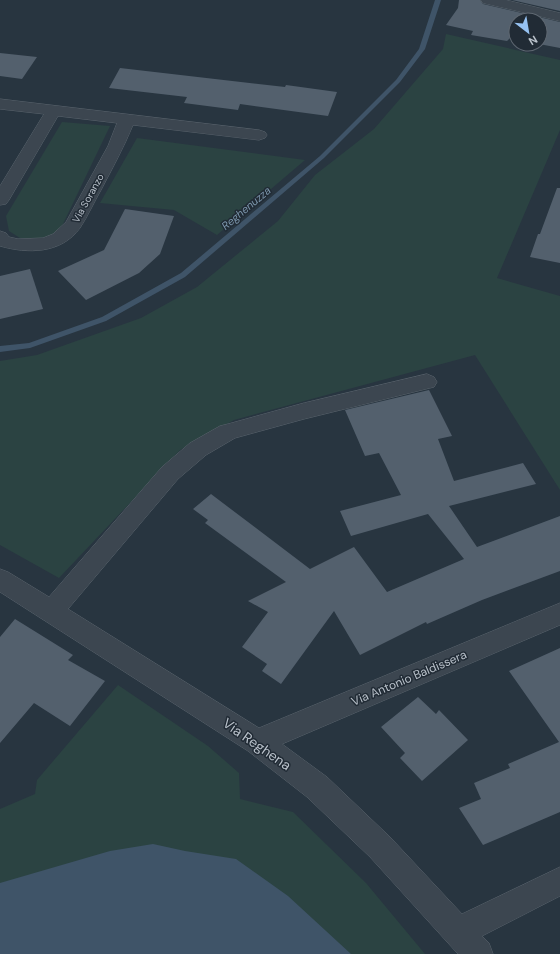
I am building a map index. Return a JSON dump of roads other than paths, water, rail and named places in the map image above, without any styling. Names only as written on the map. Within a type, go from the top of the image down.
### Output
[{"type":"street","points":[[488,0],[560,17]]},
{"type":"street","points":[[0,104],[259,135]]},
{"type":"street","points":[[0,200],[54,110]]},
{"type":"street","name":"Via Soranzo","points":[[0,237],[3,241],[18,245],[46,244],[59,238],[73,225],[116,146],[127,119]]},
{"type":"street","points":[[52,611],[170,473],[198,449],[228,432],[304,410],[426,382]]},
{"type":"street","name":"Via Reghena","points":[[0,579],[257,742],[317,787],[380,847],[478,954]]},
{"type":"street","name":"Via Antonio Baldissera","points":[[257,742],[560,614]]},
{"type":"street","points":[[458,932],[560,881]]},
{"type":"water","points":[[153,844],[236,859],[288,896],[351,954],[0,954],[0,883],[110,851]]},
{"type":"waterway","name":"Reghenuzza","points":[[0,349],[30,345],[104,319],[183,275],[322,157],[398,81],[422,49],[438,0]]}]
